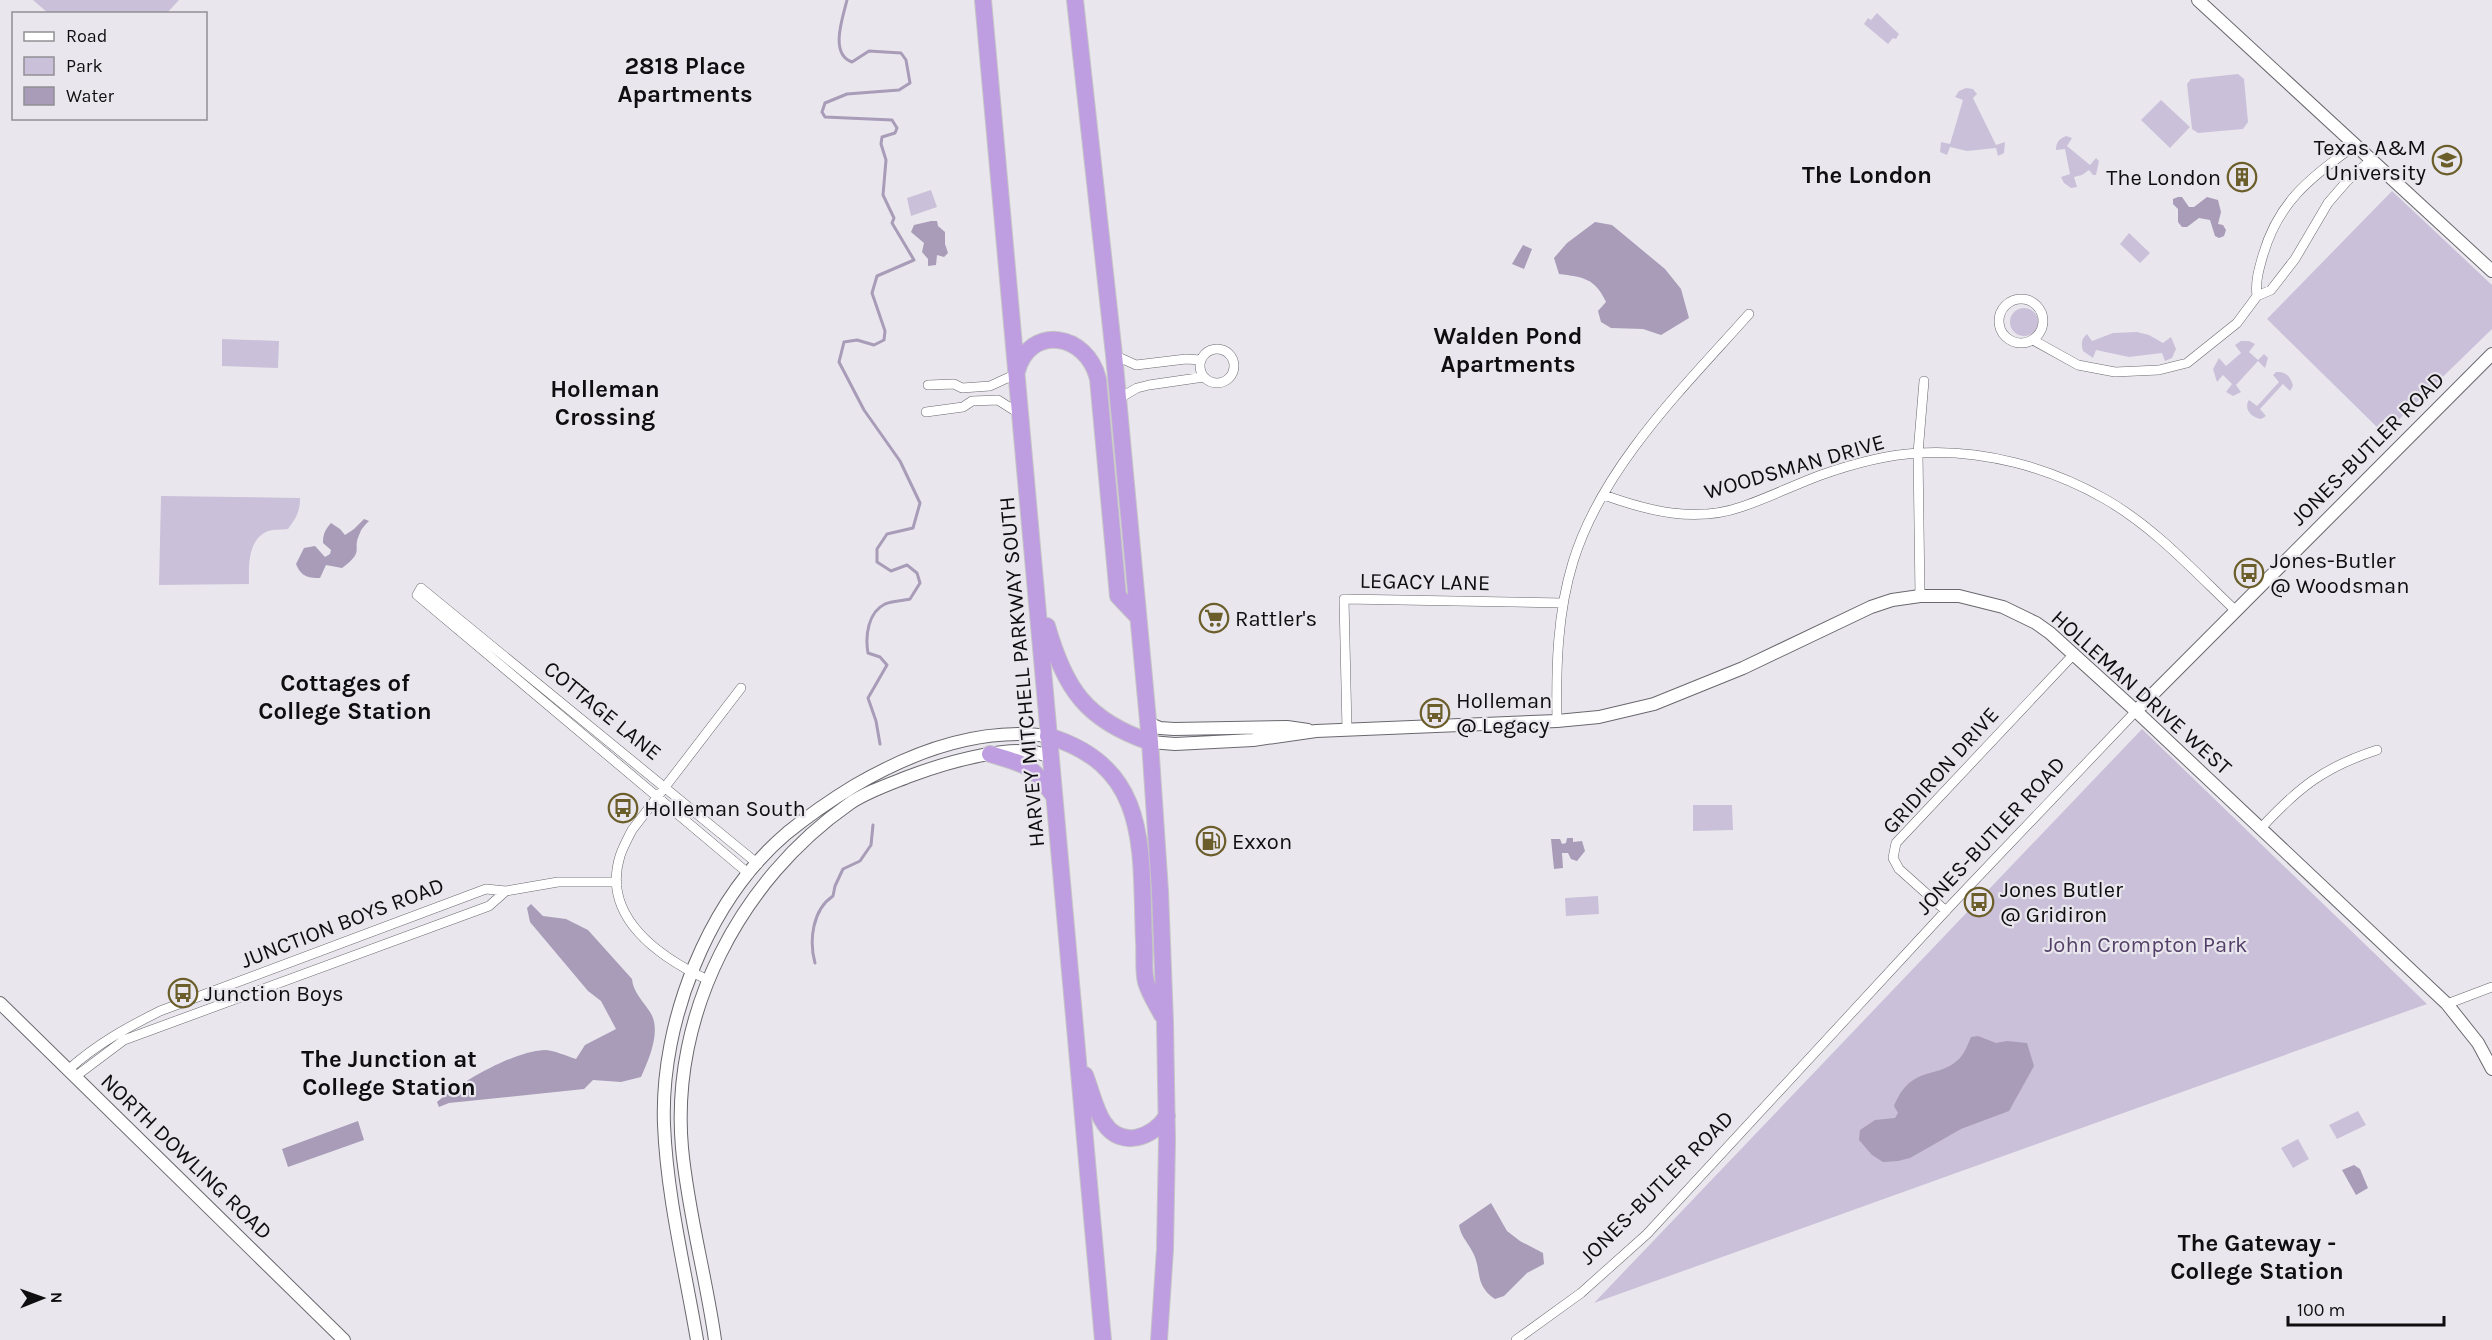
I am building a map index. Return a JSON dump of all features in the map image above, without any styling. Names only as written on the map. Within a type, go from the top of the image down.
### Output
[{"type":"highway","name":"HARVEY MITCHELL PARKWAY SOUTH","points":[[983,0],[1103,1340]]},
{"type":"highway","points":[[1075,0],[1114,355],[1150,742],[1160,891],[1166,1022],[1167,1116],[1165,1249],[1160,1340]]},
{"type":"highway","points":[[1016,374],[1021,358],[1032,347],[1047,341],[1072,342],[1085,351],[1095,365],[1118,596],[1137,616]]},
{"type":"highway","points":[[1035,586],[1053,650],[1067,682],[1098,717],[1114,728],[1150,742]]},
{"type":"highway","points":[[1048,736],[1074,744],[1109,769],[1121,784],[1134,814],[1138,843],[1146,982],[1166,1022]]},
{"type":"highway","points":[[990,754],[1027,765],[1055,797]]},
{"type":"highway","points":[[1078,1054],[1100,1115],[1105,1125],[1115,1133],[1139,1137],[1151,1134],[1160,1127],[1167,1116]]},
{"type":"street","points":[[2198,0],[2492,271]]},
{"type":"street","points":[[2257,296],[2256,285],[2275,220],[2294,195],[2355,145]]},
{"type":"street","points":[[2033,340],[2040,334],[2044,325],[2039,306],[2031,300],[2022,298],[2005,305],[2000,313],[1999,322],[2001,331],[2007,338],[2015,342],[2033,340],[2078,365],[2115,372],[2159,370],[2187,363],[2237,323],[2257,296],[2271,290],[2295,259],[2328,203],[2347,181],[2371,160]]},
{"type":"street","points":[[1557,721],[1556,679],[1563,603],[1573,561],[1604,495],[1634,448],[1749,314]]},
{"type":"street","points":[[1214,349],[1223,350],[1230,355],[1234,363],[1233,372],[1228,379],[1220,383],[1211,382],[1204,377],[1200,369],[1201,360],[1206,353],[1214,349]]},
{"type":"street","name":"JONES-BUTLER ROAD","points":[[1516,1340],[1581,1293],[1647,1234],[1946,911],[2136,711],[2492,354]]},
{"type":"street","points":[[1114,355],[1136,366],[1186,359],[1201,360]]},
{"type":"street","points":[[928,385],[954,384],[962,388],[990,386],[1016,374]]},
{"type":"street","points":[[1118,399],[1137,388],[1204,377]]},
{"type":"street","points":[[1920,596],[1918,453],[1924,381]]},
{"type":"street","points":[[926,412],[963,407],[972,401],[998,400],[1020,414]]},
{"type":"street","name":"WOODSMAN DRIVE","points":[[1604,495],[1636,506],[1684,515],[1723,512],[1850,465],[1918,453],[1952,454],[2036,467],[2105,499],[2161,540],[2235,610]]},
{"type":"street","name":"COTTAGE LANE","points":[[749,874],[419,591],[665,786],[758,864]]},
{"type":"street","name":"HOLLEMAN DRIVE WEST","points":[[1150,742],[1175,744],[1253,740],[1316,731],[1557,721],[1599,717],[1654,704],[1743,668],[1871,607],[1892,600],[1920,596],[1959,596],[2003,607],[2036,623],[2073,655],[2136,711],[2447,1004],[2478,1043],[2492,1069]]},
{"type":"street","name":"LEGACY LANE","points":[[1347,730],[1344,599],[1563,603]]},
{"type":"street","name":"GRIDIRON DRIVE","points":[[1946,911],[1899,869],[1893,858],[1896,843],[2073,655]]},
{"type":"street","points":[[708,980],[668,959],[645,941],[629,922],[620,904],[617,882],[620,856],[632,830],[741,688]]},
{"type":"street","name":"HOLLEMAN DRIVE WEST","points":[[1148,723],[1160,728],[1174,729],[1287,727],[1316,731]]},
{"type":"street","points":[[697,1340],[670,1191],[664,1124],[664,1095],[672,1033],[692,973],[712,927],[749,874],[787,833],[856,785],[904,760],[935,749],[987,737],[1031,734],[1048,736]]},
{"type":"street","points":[[2261,828],[2290,798],[2320,774],[2349,759],[2377,750]]},
{"type":"street","points":[[715,1340],[682,1146],[681,1098],[685,1062],[693,1024],[708,980],[738,920],[752,898],[774,872],[821,826],[850,803],[928,769],[990,754],[1032,751],[1051,758]]},
{"type":"street","points":[[616,762],[624,753]]},
{"type":"street","name":"JUNCTION BOYS ROAD","points":[[72,1073],[92,1048],[119,1031],[160,1011],[486,889],[506,891],[558,882],[617,882]]},
{"type":"street","name":"JUNCTION BOYS ROAD","points":[[72,1073],[124,1040],[489,906],[506,891]]},
{"type":"street","points":[[2447,1004],[2492,987]]},
{"type":"street","name":"NORTH DOWLING ROAD","points":[[0,1003],[344,1340]]},
{"type":"green space","points":[[33,0],[179,0],[168,12],[47,12]]},
{"type":"green space","points":[[1877,13],[1899,34],[1888,44],[1864,24],[1868,18],[1871,20]]},
{"type":"green space","points":[[2238,74],[2244,79],[2248,122],[2243,129],[2198,133],[2192,129],[2187,84],[2191,79]]},
{"type":"green space","points":[[1966,88],[1973,89],[1977,94],[1973,98],[1996,145],[2005,142],[2004,153],[1998,156],[1996,148],[1967,151],[1950,147],[1947,155],[1940,152],[1941,142],[1950,144],[1963,100],[1955,97],[1959,91]]},
{"type":"green space","points":[[2161,100],[2190,127],[2170,148],[2141,120]]},
{"type":"green space","points":[[2066,136],[2072,138],[2067,146],[2090,165],[2096,158],[2099,161],[2096,175],[2089,170],[2074,177],[2077,187],[2071,188],[2064,183],[2061,177],[2070,174],[2065,149],[2056,150],[2058,141]]},
{"type":"green space","points":[[931,190],[937,207],[911,216],[907,198]]},
{"type":"green space","points":[[2392,191],[2492,285],[2492,329],[2384,434],[2267,319]]},
{"type":"green space","points":[[2129,233],[2150,253],[2140,263],[2120,244]]},
{"type":"green space","points":[[2024,308],[2034,312],[2038,322],[2034,332],[2024,336],[2014,332],[2010,322],[2014,312]]},
{"type":"green space","points":[[2137,332],[2149,335],[2163,343],[2171,337],[2176,349],[2172,358],[2165,361],[2162,353],[2129,357],[2096,350],[2093,358],[2083,351],[2082,342],[2087,334],[2092,341],[2113,333]]},
{"type":"green space","points":[[222,339],[279,341],[278,368],[222,366]]},
{"type":"green space","points":[[2241,341],[2255,344],[2249,352],[2258,360],[2264,354],[2268,358],[2265,368],[2258,361],[2236,385],[2241,392],[2233,396],[2226,392],[2232,384],[2223,375],[2217,382],[2213,369],[2219,358],[2226,366],[2241,353],[2235,345]]},
{"type":"green space","points":[[2276,372],[2283,372],[2287,375],[2293,386],[2290,391],[2283,384],[2260,409],[2266,416],[2258,418],[2249,412],[2247,403],[2249,400],[2257,406],[2279,382],[2273,375]]},
{"type":"green space","points":[[161,496],[300,498],[297,515],[288,529],[268,531],[256,541],[251,554],[249,584],[159,585]]},
{"type":"green space","name":"John Crompton Park","points":[[2142,729],[2427,1004],[1594,1303]]},
{"type":"green space","points":[[1693,805],[1732,805],[1733,830],[1693,831]]},
{"type":"green space","points":[[1598,896],[1599,914],[1566,916],[1565,898]]},
{"type":"green space","points":[[2358,1111],[2366,1125],[2337,1139],[2329,1125]]},
{"type":"green space","points":[[2298,1139],[2309,1159],[2293,1168],[2281,1148]]},
{"type":"water","points":[[2182,197],[2189,207],[2194,207],[2207,197],[2218,200],[2221,212],[2218,224],[2223,225],[2226,230],[2224,236],[2219,238],[2215,236],[2210,220],[2199,218],[2187,227],[2182,227],[2178,222],[2178,209],[2173,204],[2173,199]]},
{"type":"water","points":[[937,221],[938,226],[945,232],[948,253],[944,257],[937,255],[936,265],[928,266],[928,259],[922,252],[924,243],[911,232],[914,225]]},
{"type":"water","points":[[1595,222],[1612,225],[1665,269],[1681,289],[1689,318],[1661,335],[1643,329],[1611,328],[1601,322],[1598,311],[1606,302],[1602,294],[1593,283],[1587,280],[1559,274],[1554,258],[1567,243]]},
{"type":"water","points":[[1523,245],[1532,249],[1524,269],[1512,264]]},
{"type":"water","points":[[364,519],[369,521],[361,531],[356,554],[349,562],[342,568],[326,565],[320,578],[302,574],[296,564],[304,548],[315,546],[325,557],[330,554],[331,550],[323,543],[323,540],[331,523],[345,535]]},
{"type":"water","points":[[1567,838],[1573,838],[1573,842],[1582,841],[1585,851],[1577,861],[1571,859],[1568,853],[1562,853],[1563,868],[1554,869],[1551,839],[1560,839],[1562,844],[1566,843]]},
{"type":"water","points":[[531,904],[543,916],[566,919],[588,930],[632,979],[636,992],[650,1012],[655,1027],[653,1044],[641,1077],[621,1082],[593,1080],[584,1089],[449,1103],[439,1107],[437,1102],[447,1094],[502,1062],[544,1050],[576,1059],[585,1045],[616,1029],[601,1001],[588,991],[530,922],[527,908]]},
{"type":"water","points":[[1978,1036],[1996,1043],[2007,1041],[2027,1043],[2034,1066],[2009,1111],[1961,1129],[1910,1158],[1883,1162],[1872,1155],[1859,1140],[1860,1130],[1875,1120],[1895,1118],[1898,1113],[1894,1106],[1909,1084],[1925,1074],[1951,1065],[1962,1056],[1971,1037]]},
{"type":"water","points":[[358,1121],[364,1140],[288,1167],[282,1149]]},
{"type":"water","points":[[2354,1165],[2360,1169],[2368,1188],[2356,1195],[2342,1170]]},
{"type":"water","points":[[1491,1203],[1507,1231],[1543,1253],[1544,1264],[1527,1273],[1504,1296],[1495,1299],[1481,1282],[1475,1258],[1459,1225]]},
{"type":"waterway","points":[[847,0],[839,34],[839,43],[845,58],[852,62],[869,51],[901,53],[906,60],[910,83],[899,90],[847,94],[825,103],[822,112],[825,117],[892,120],[897,128],[895,133],[882,137],[881,144],[886,160],[883,195],[894,218],[892,223],[914,260],[877,276],[872,293],[885,331],[884,340],[874,345],[857,340],[844,342],[839,362],[864,410],[900,461],[920,503],[913,528],[887,534],[877,549],[877,562],[891,571],[907,565],[917,573],[920,583],[910,599],[888,603],[879,608],[869,625],[868,653],[880,657],[887,665],[868,698],[876,721],[880,744]]},
{"type":"waterway","points":[[815,963],[812,945],[816,918],[820,909],[833,896],[843,869],[860,861],[871,845],[873,825]]},
{"type":"place","name":"Texas A&M University","points":[[2447,160]]},
{"type":"place","name":"The London","points":[[2242,177]]},
{"type":"place","name":"Jones-Butler @ Woodsman","points":[[2249,573]]},
{"type":"place","name":"Rattler's","points":[[1214,618]]},
{"type":"place","name":"Holleman @ Legacy","points":[[1435,713]]},
{"type":"place","name":"Holleman South","points":[[623,808]]},
{"type":"place","name":"Exxon","points":[[1211,841]]},
{"type":"place","name":"Jones Butler @ Gridiron","points":[[1979,902]]},
{"type":"place","name":"Junction Boys","points":[[183,993]]},
{"type":"district","name":"2818 Place Apartments","points":[[685,80]]},
{"type":"district","name":"The London","points":[[1867,175]]},
{"type":"district","name":"Walden Pond Apartments","points":[[1508,350]]},
{"type":"district","name":"Holleman Crossing","points":[[605,403]]},
{"type":"district","name":"Cottages of College Station","points":[[345,697]]},
{"type":"district","name":"The Junction at College Station","points":[[389,1073]]},
{"type":"district","name":"The Gateway - College Station","points":[[2257,1257]]}]
